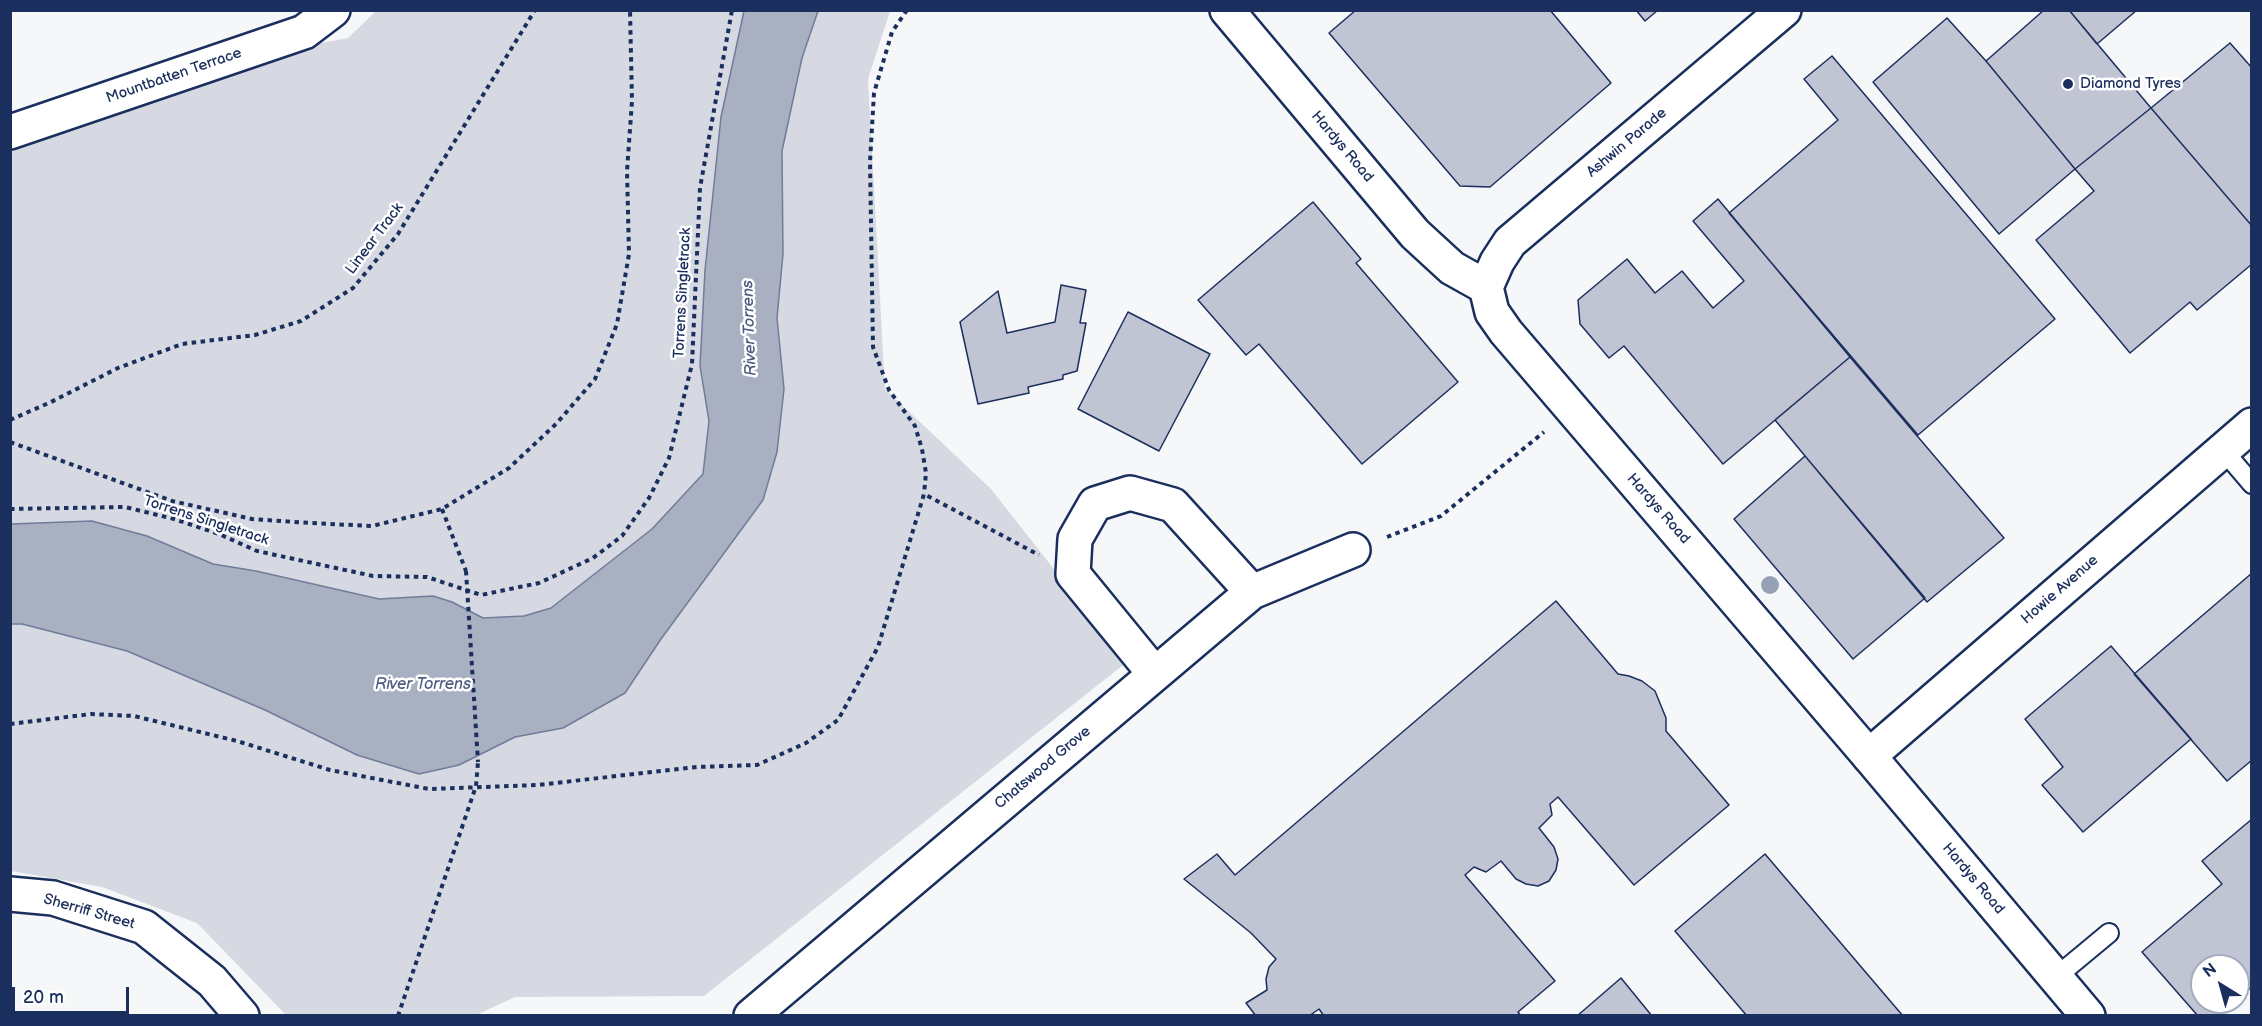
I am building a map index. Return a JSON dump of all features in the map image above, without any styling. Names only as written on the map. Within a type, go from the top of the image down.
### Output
[{"type":"street","name":"Mountbatten Terrace","points":[[10,132],[304,32],[333,10]]},
{"type":"street","name":"Hardys Road","points":[[1227,10],[1415,234],[1452,268],[1486,287],[1492,312],[1506,333],[1869,756],[2088,1016]]},
{"type":"street","name":"Ashwin Parade","points":[[1486,287],[1497,262],[1510,242],[1784,10]]},
{"type":"street","name":"Howie Avenue","points":[[1869,756],[2252,425]]},
{"type":"street","points":[[1154,673],[1073,574],[1075,539],[1095,504],[1130,493],[1173,505],[1252,592]]},
{"type":"street","name":"Chatswood Grove","points":[[751,1016],[1252,592],[1353,550]]},
{"type":"street","name":"Sherriff Street","points":[[10,894],[52,898],[144,927],[212,981],[242,1016]]},
{"type":"lane","points":[[2223,450],[2252,484]]},
{"type":"lane","points":[[2056,977],[2109,933]]},
{"type":"path","name":"Linear Track","points":[[10,420],[118,368],[182,344],[255,335],[301,321],[352,288],[398,234],[535,10]]},
{"type":"path","points":[[10,442],[172,501],[252,519],[372,526],[442,509],[508,468],[556,424],[595,379],[617,324],[629,254],[627,171],[632,101],[630,10]]},
{"type":"path","name":"Torrens Singletrack","points":[[10,509],[125,507],[174,519],[256,551],[373,576],[427,577],[481,595],[539,584],[592,558],[622,536],[649,498],[669,458],[692,364],[700,188],[732,10]]},
{"type":"path","points":[[10,724],[91,714],[134,716],[237,741],[330,770],[429,789],[537,785],[697,767],[757,765],[806,743],[838,720],[878,647],[924,494],[926,473],[915,426],[889,390],[873,347],[870,162],[874,93],[892,32],[907,10]]},
{"type":"path","points":[[1353,550],[1441,516],[1572,409]]},
{"type":"path","points":[[924,494],[1073,574]]},
{"type":"path","points":[[398,1016],[476,786],[478,762],[466,571],[442,509]]},
{"type":"shaded area","points":[[376,11],[890,11],[868,79],[885,389],[991,489],[1127,662],[704,996],[515,997],[474,1016],[286,1015],[197,923],[102,887],[11,871],[11,152],[283,50],[348,38]]},
{"type":"water","name":"River Torrens","points":[[744,11],[818,11],[802,58],[782,151],[783,254],[777,318],[784,389],[777,452],[763,500],[661,639],[625,693],[563,728],[515,737],[459,765],[419,774],[357,755],[265,710],[127,651],[22,624],[11,624],[11,524],[92,521],[147,536],[213,564],[256,571],[379,599],[433,596],[452,602],[483,618],[524,616],[551,608],[652,529],[703,474],[709,421],[700,366],[705,270],[721,117]]},
{"type":"building","points":[[1356,10],[1550,10],[1611,83],[1490,187],[1460,186],[1329,33]]},
{"type":"building","points":[[1636,10],[1658,10],[1645,21]]},
{"type":"building","name":"Diamond Tyres","points":[[2044,10],[2069,10],[2151,108],[2075,169],[1986,61]]},
{"type":"building","points":[[2069,10],[2137,10],[2097,44]]},
{"type":"building","points":[[1947,18],[1986,61],[2075,169],[1999,234],[1873,82]]},
{"type":"building","points":[[2230,43],[2252,68],[2252,226],[2151,108]]},
{"type":"building","points":[[1832,56],[2055,319],[1918,435],[1729,213],[1838,120],[1804,79]]},
{"type":"building","points":[[2151,108],[2252,226],[2252,264],[2197,310],[2190,302],[2130,353],[2036,240],[2094,191],[2075,169]]},
{"type":"building","points":[[1718,199],[1850,357],[1723,464],[1624,346],[1609,358],[1580,324],[1578,300],[1627,259],[1655,293],[1682,271],[1713,308],[1744,281],[1693,221]]},
{"type":"building","points":[[1313,202],[1361,259],[1356,263],[1458,382],[1362,464],[1259,344],[1246,355],[1198,300]]},
{"type":"building","points":[[1061,285],[1086,290],[1080,323],[1086,323],[1077,371],[1063,375],[1063,379],[1028,387],[1029,393],[978,404],[960,322],[998,291],[1007,333],[1055,322]]},
{"type":"building","points":[[1128,312],[1210,354],[1159,451],[1078,409]]},
{"type":"building","points":[[1850,357],[2004,538],[1927,602],[1775,420]]},
{"type":"building","points":[[1805,456],[1925,598],[1853,659],[1734,519]]},
{"type":"building","points":[[2252,573],[2252,760],[2227,781],[2134,674]]},
{"type":"building","points":[[1556,601],[1618,674],[1642,681],[1655,691],[1666,718],[1666,731],[1729,805],[1634,885],[1558,797],[1550,804],[1552,815],[1539,828],[1554,847],[1558,859],[1556,870],[1549,881],[1538,886],[1526,884],[1516,879],[1501,861],[1486,872],[1474,867],[1465,875],[1555,981],[1518,1012],[1521,1016],[1324,1016],[1319,1009],[1309,1016],[1256,1016],[1246,1003],[1267,990],[1266,979],[1269,967],[1276,959],[1251,933],[1184,879],[1217,854],[1235,875]]},
{"type":"building","points":[[2111,646],[2191,739],[2083,832],[2042,785],[2063,767],[2025,719]]},
{"type":"building","points":[[2252,819],[2252,987],[2250,989],[2250,954],[2190,954],[2190,1007],[2142,952],[2222,884],[2202,861]]},
{"type":"building","points":[[1765,854],[1903,1016],[1747,1016],[1675,931]]},
{"type":"building","points":[[1621,978],[1652,1016],[1577,1016]]},
{"type":"building","points":[[2196,1014],[2220,1014],[2218,1016],[2198,1016]]},
{"type":"place","name":"Diamond Tyres","points":[[2068,84]]}]
